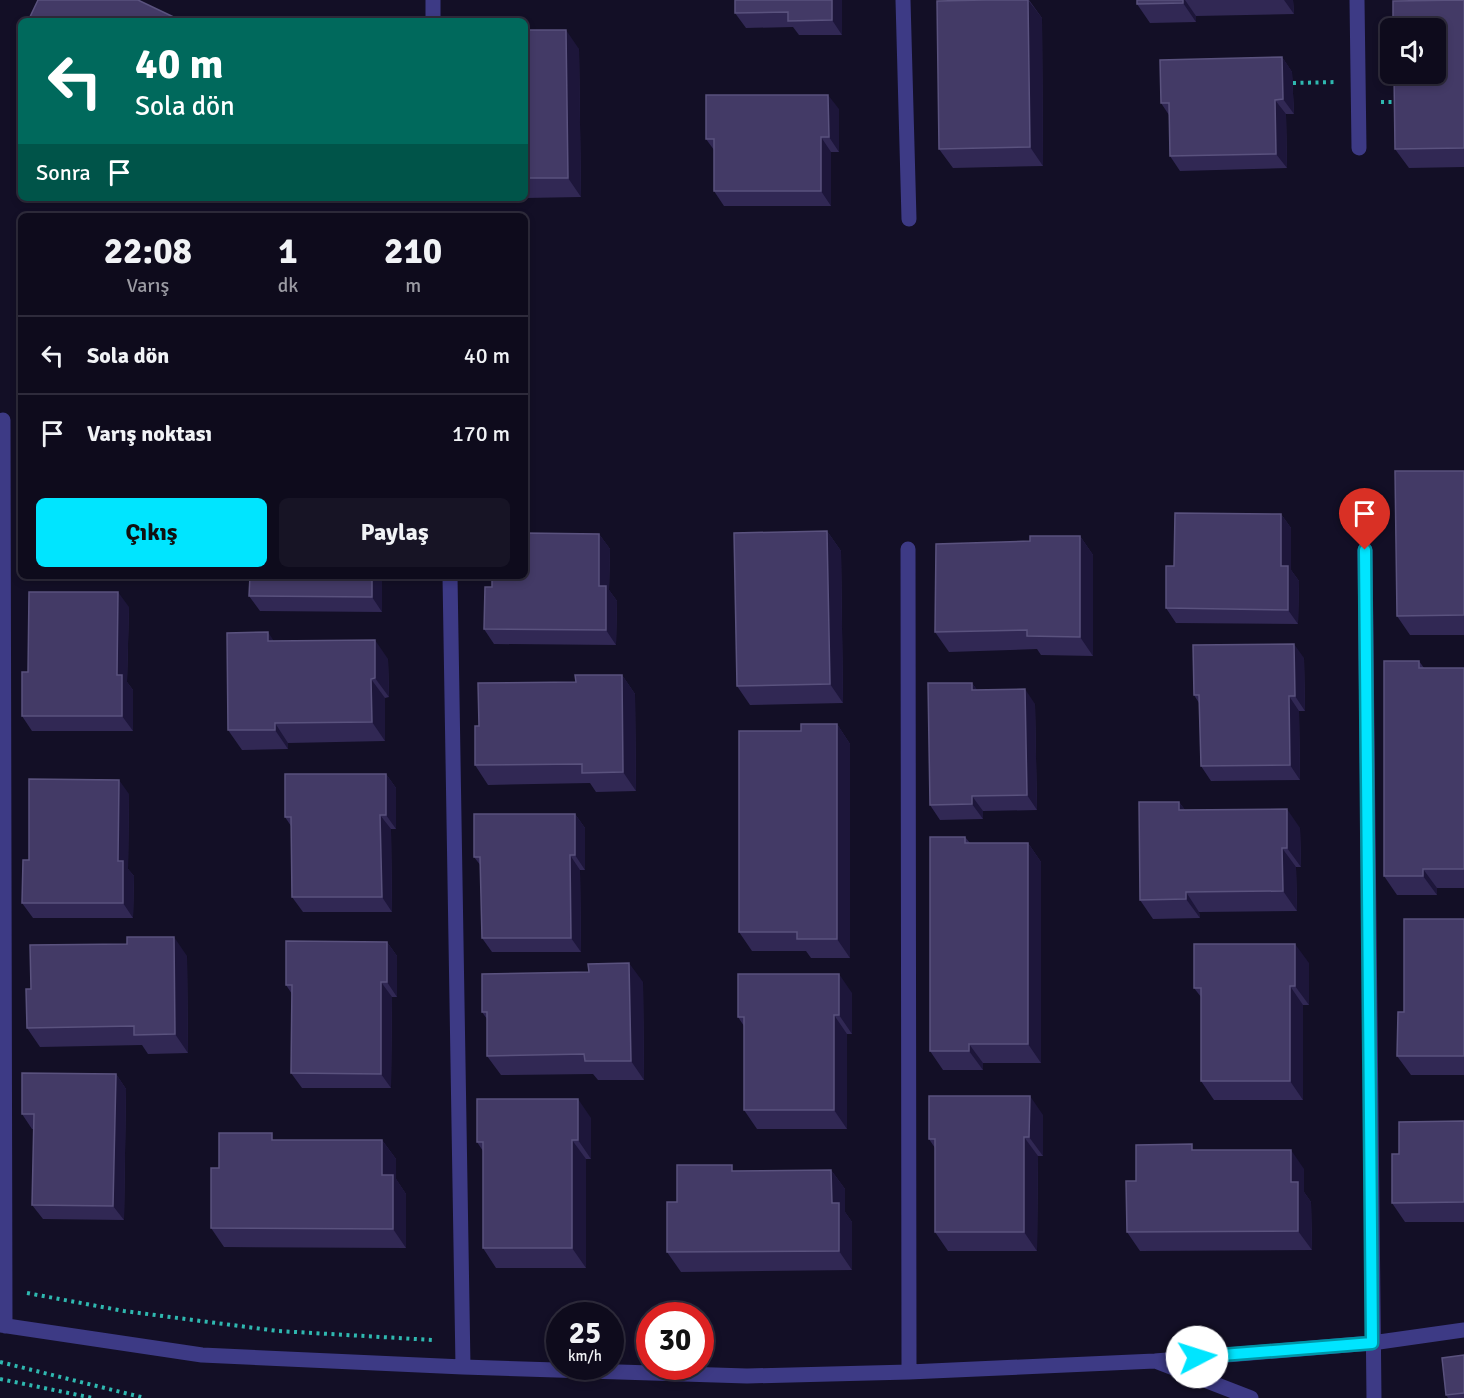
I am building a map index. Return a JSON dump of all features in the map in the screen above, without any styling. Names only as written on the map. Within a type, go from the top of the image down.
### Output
[{"type":"street","points":[[433,0],[433,18]]},
{"type":"street","points":[[903,0],[909,219]]},
{"type":"street","points":[[1358,0],[1359,148]]},
{"type":"street","points":[[3,420],[4,1289],[2,1326],[202,1355],[463,1367],[747,1376],[909,1372],[1155,1361],[1372,1343],[1464,1330]]},
{"type":"street","points":[[908,549],[909,1372]]},
{"type":"street","points":[[1365,550],[1374,1398]]},
{"type":"street","points":[[450,579],[463,1367]]},
{"type":"street","points":[[1155,1361],[1251,1398]]},
{"type":"path","points":[[1293,84],[1358,81]]},
{"type":"path","points":[[4,1289],[124,1311],[278,1330],[462,1342]]},
{"type":"path","points":[[0,1362],[145,1398]]},
{"type":"path","points":[[0,1379],[93,1398]]},
{"type":"building","points":[[38,0],[138,0],[176,18],[29,18]]},
{"type":"building","points":[[735,0],[832,0],[832,20],[788,21],[788,12],[735,13]]},
{"type":"building","points":[[1028,0],[1030,147],[939,149],[937,1]]},
{"type":"building","points":[[1137,0],[1183,0],[1183,3],[1137,4]]},
{"type":"building","points":[[1464,0],[1464,148],[1395,149],[1394,84],[1446,84],[1446,18],[1393,18],[1393,1]]},
{"type":"building","points":[[528,30],[566,30],[568,178],[528,178]]},
{"type":"building","points":[[1282,57],[1283,99],[1275,100],[1276,154],[1170,156],[1169,103],[1161,103],[1160,60]]},
{"type":"building","points":[[706,95],[828,95],[829,137],[821,137],[821,191],[714,191],[714,139],[706,139]]},
{"type":"building","points":[[1395,471],[1464,471],[1464,615],[1397,616]]},
{"type":"building","points":[[1175,513],[1281,514],[1281,566],[1288,566],[1288,610],[1166,608],[1166,566],[1174,566]]},
{"type":"building","points":[[827,531],[830,684],[737,686],[734,533]]},
{"type":"building","points":[[528,533],[599,534],[599,586],[606,586],[606,630],[484,629],[485,587],[492,587],[492,579],[528,579]]},
{"type":"building","points":[[1030,536],[1080,536],[1080,637],[1027,636],[1027,630],[935,632],[936,544],[1030,541]]},
{"type":"building","points":[[250,579],[372,579],[372,597],[249,596]]},
{"type":"building","points":[[29,592],[118,592],[117,675],[122,675],[122,716],[22,716],[22,672],[28,672]]},
{"type":"building","points":[[268,632],[268,641],[375,640],[375,678],[371,679],[372,722],[275,723],[275,730],[228,730],[227,633]]},
{"type":"building","points":[[1294,644],[1295,696],[1289,696],[1290,765],[1201,766],[1199,695],[1194,695],[1193,645]]},
{"type":"building","points":[[1384,661],[1419,661],[1419,668],[1464,668],[1464,869],[1423,869],[1423,876],[1384,876]]},
{"type":"building","points":[[575,675],[622,675],[623,772],[582,773],[582,764],[475,765],[475,726],[479,726],[478,683],[576,682]]},
{"type":"building","points":[[928,683],[972,683],[972,690],[1025,689],[1027,795],[972,796],[972,804],[930,805]]},
{"type":"building","points":[[801,724],[837,724],[837,939],[797,939],[797,932],[739,932],[739,731],[801,731]]},
{"type":"building","points":[[285,774],[386,774],[386,815],[380,815],[382,897],[292,897],[291,817],[285,817]]},
{"type":"building","points":[[29,779],[119,780],[118,861],[123,861],[123,903],[22,903],[23,860],[29,860]]},
{"type":"building","points":[[1139,802],[1179,802],[1179,810],[1287,809],[1287,848],[1282,848],[1283,891],[1186,892],[1186,899],[1140,900]]},
{"type":"building","points":[[474,814],[575,814],[575,855],[570,855],[571,938],[482,938],[480,857],[474,857]]},
{"type":"building","points":[[930,837],[965,837],[965,843],[1028,843],[1028,1044],[969,1044],[969,1051],[930,1051]]},
{"type":"building","points":[[1404,919],[1464,919],[1464,1056],[1397,1056],[1398,1012],[1404,1012]]},
{"type":"building","points":[[127,937],[174,937],[175,1034],[134,1035],[134,1026],[27,1028],[26,989],[31,989],[30,945],[127,944]]},
{"type":"building","points":[[286,941],[387,942],[387,982],[381,982],[381,1074],[291,1073],[292,985],[286,985]]},
{"type":"building","points":[[1194,944],[1295,944],[1295,986],[1290,986],[1290,1081],[1201,1081],[1201,988],[1194,988]]},
{"type":"building","points":[[629,963],[631,1061],[585,1061],[584,1054],[487,1056],[487,1012],[482,1012],[482,974],[589,972],[588,964]]},
{"type":"building","points":[[738,974],[839,974],[839,1015],[834,1015],[834,1110],[744,1110],[744,1017],[738,1017]]},
{"type":"building","points":[[22,1073],[116,1074],[113,1206],[32,1205],[34,1114],[22,1114]]},
{"type":"building","points":[[929,1096],[1030,1096],[1029,1137],[1024,1137],[1024,1232],[935,1232],[935,1139],[929,1139]]},
{"type":"building","points":[[477,1099],[578,1099],[578,1140],[572,1140],[572,1248],[483,1248],[483,1142],[477,1142]]},
{"type":"building","points":[[1464,1121],[1464,1202],[1392,1203],[1392,1154],[1399,1154],[1399,1122]]},
{"type":"building","points":[[219,1133],[272,1133],[272,1140],[382,1140],[382,1175],[393,1175],[393,1229],[211,1228],[211,1168],[219,1168]]},
{"type":"building","points":[[1192,1144],[1192,1150],[1291,1150],[1291,1182],[1298,1182],[1298,1231],[1127,1232],[1126,1181],[1136,1181],[1136,1145]]},
{"type":"building","points":[[677,1165],[732,1165],[732,1171],[831,1170],[832,1203],[839,1203],[839,1251],[667,1252],[667,1202],[677,1202]]},
{"type":"building","points":[[1464,1355],[1464,1393],[1446,1395],[1442,1358]]},
{"type":"route","points":[[1197,1357],[1372,1343],[1365,550]]}]
